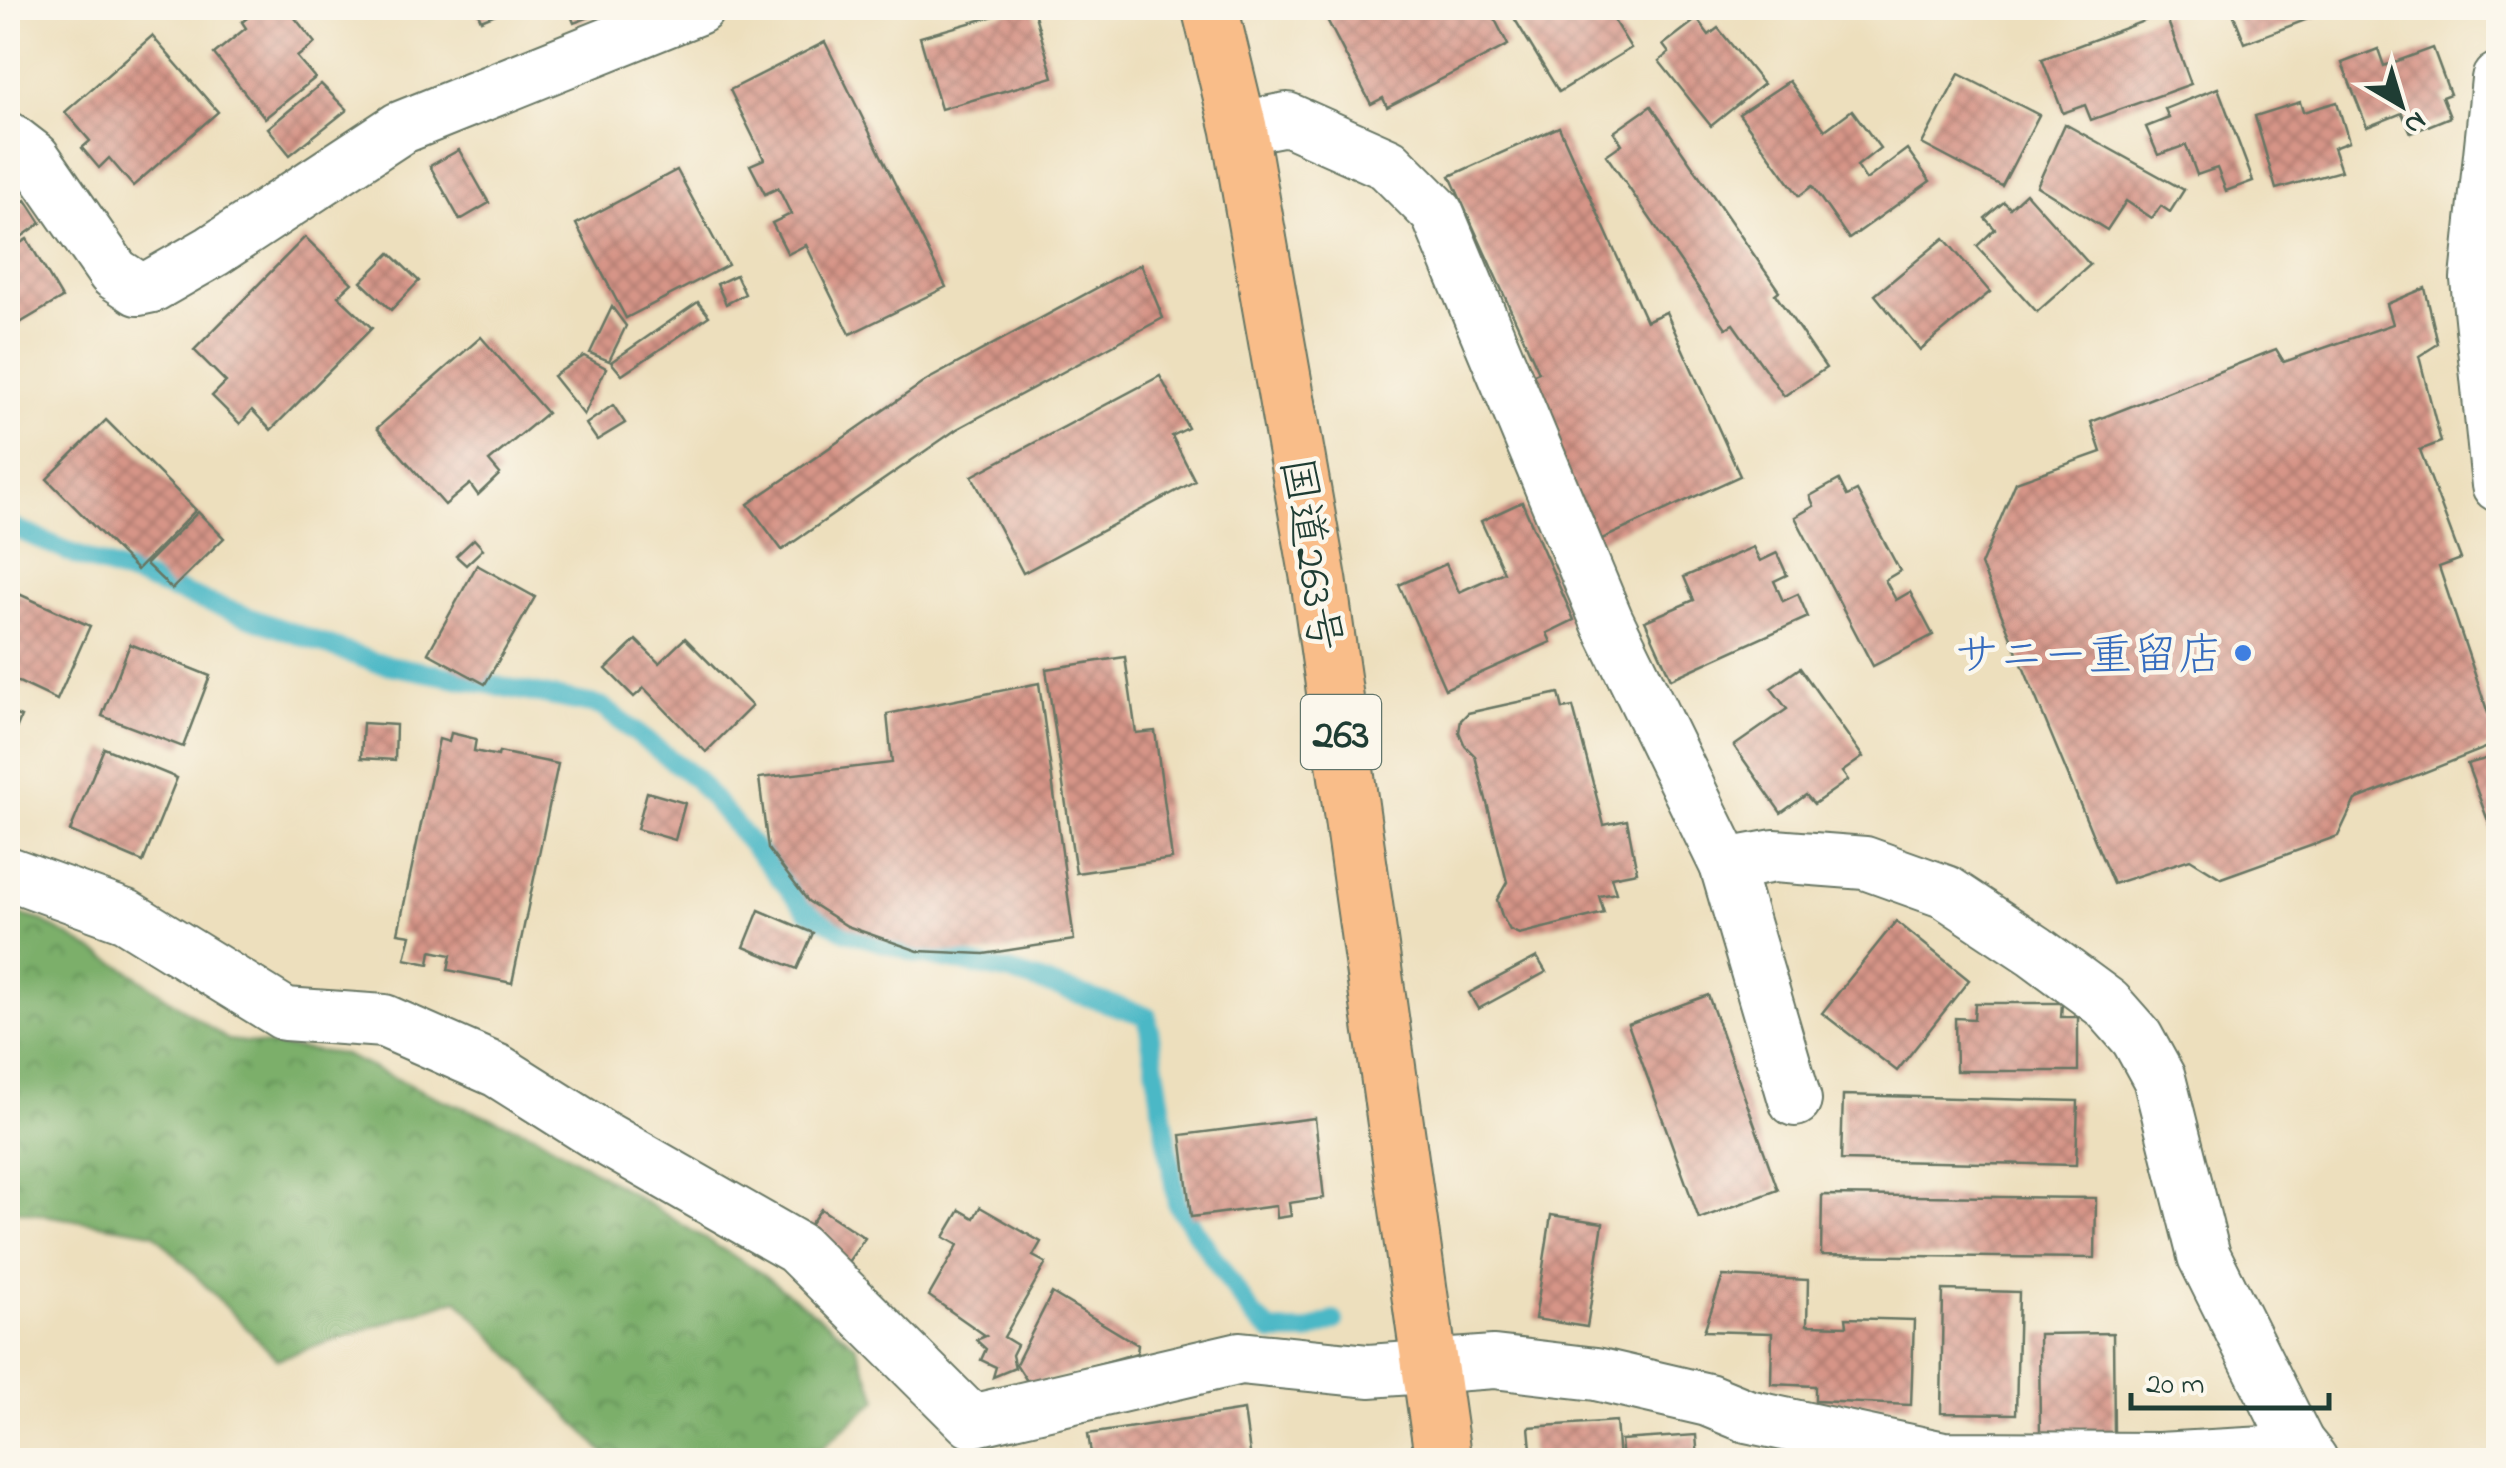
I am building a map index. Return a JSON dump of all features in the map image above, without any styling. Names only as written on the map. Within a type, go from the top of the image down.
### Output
[{"type":"highway","name":"国道263号","points":[[1210,8],[1239,128],[1320,582],[1444,1460]]},
{"type":"street","points":[[8,138],[34,158],[114,273],[138,288],[152,286],[213,251],[400,128],[698,8]]},
{"type":"street","points":[[2497,105],[2477,279],[2495,423],[2498,485]]},
{"type":"street","points":[[1239,128],[1287,119],[1388,164],[1436,213],[1606,621],[1726,864],[1795,1100]]},
{"type":"street","points":[[8,873],[126,916],[284,1014],[384,1021],[498,1071],[601,1136],[797,1248],[971,1422],[1240,1358],[1369,1371],[1494,1362],[1596,1374],[1708,1400],[1748,1416],[1942,1458],[2160,1459],[2304,1452],[2204,1256],[2159,1078],[2136,1038],[2107,1004],[2035,950],[1946,892],[1914,880],[1865,863],[1774,856],[1726,864]]},
{"type":"green space","points":[[8,911],[40,920],[126,969],[228,1040],[342,1054],[438,1098],[534,1134],[761,1273],[855,1344],[878,1399],[808,1460],[611,1460],[457,1299],[277,1359],[154,1233],[8,1209]]},
{"type":"building","points":[[260,8],[287,8],[315,43],[297,57],[315,78],[265,118],[214,54],[246,28],[242,22]]},
{"type":"building","points":[[476,8],[510,8],[481,20]]},
{"type":"building","points":[[568,8],[613,8],[574,23]]},
{"type":"building","points":[[1033,8],[1053,77],[941,109],[920,37]]},
{"type":"building","points":[[1321,8],[1489,8],[1508,45],[1387,107],[1383,98],[1371,104]]},
{"type":"building","points":[[1508,8],[1606,8],[1631,48],[1559,92]]},
{"type":"building","points":[[2231,8],[2327,8],[2329,11],[2245,43]]},
{"type":"building","points":[[2165,13],[2191,84],[2091,120],[2085,105],[2063,113],[2042,59]]},
{"type":"building","points":[[1697,19],[1709,35],[1718,28],[1763,84],[1711,126],[1659,61],[1669,53],[1663,45]]},
{"type":"building","points":[[152,36],[218,112],[133,186],[109,158],[99,168],[82,148],[90,141],[65,112]]},
{"type":"building","points":[[825,42],[946,287],[850,334],[806,245],[788,254],[772,223],[791,214],[778,188],[765,194],[750,165],[764,159],[730,90]]},
{"type":"building","points":[[2433,48],[2450,94],[2442,97],[2450,117],[2411,133],[2402,113],[2367,127],[2342,63],[2378,49],[2384,66]]},
{"type":"building","points":[[1959,74],[2039,115],[2002,186],[1922,144]]},
{"type":"building","points":[[1789,81],[1825,130],[1852,110],[1880,148],[1857,166],[1866,180],[1907,149],[1930,181],[1849,239],[1812,186],[1799,196],[1739,114]]},
{"type":"building","points":[[321,84],[347,110],[290,155],[268,128]]},
{"type":"building","points":[[2218,88],[2253,181],[2226,191],[2217,168],[2197,175],[2186,145],[2158,155],[2146,127],[2169,118],[2165,109]]},
{"type":"building","points":[[2300,102],[2303,112],[2337,102],[2349,142],[2333,148],[2341,171],[2276,189],[2255,116]]},
{"type":"building","points":[[1651,106],[1779,291],[1775,294],[1826,368],[1784,396],[1733,324],[1726,328],[1606,155],[1622,144],[1614,132]]},
{"type":"building","points":[[2065,124],[2184,190],[2170,212],[2161,206],[2152,218],[2126,201],[2107,230],[2037,186]]},
{"type":"building","points":[[1559,127],[1646,321],[1666,312],[1740,476],[1593,543],[1519,380],[1539,372],[1450,176]]},
{"type":"building","points":[[459,150],[489,203],[460,220],[430,166]]},
{"type":"building","points":[[677,170],[728,265],[626,318],[576,224]]},
{"type":"building","points":[[2026,193],[2090,265],[2037,312],[1977,246],[1995,229],[1985,218],[2004,202],[2010,208]]},
{"type":"building","points":[[26,200],[41,223],[10,245],[8,213]]},
{"type":"building","points":[[305,237],[352,283],[338,296],[372,328],[271,430],[252,410],[240,424],[212,396],[226,382],[194,350]]},
{"type":"building","points":[[1944,238],[1990,292],[1920,350],[1875,295]]},
{"type":"building","points":[[27,239],[62,298],[8,330],[8,251]]},
{"type":"building","points":[[390,253],[419,281],[391,310],[361,282]]},
{"type":"building","points":[[1141,264],[1163,318],[957,429],[782,550],[748,504],[927,380]]},
{"type":"building","points":[[736,275],[745,294],[726,304],[717,284]]},
{"type":"building","name":"サニー重留店","points":[[2425,288],[2438,344],[2419,356],[2441,442],[2420,450],[2461,559],[2439,567],[2498,743],[2355,800],[2338,836],[2221,878],[2190,859],[2113,884],[1981,565],[2016,482],[2101,452],[2091,422],[2276,349],[2284,362],[2393,324],[2387,304]]},
{"type":"building","points":[[698,302],[709,316],[622,375],[611,362]]},
{"type":"building","points":[[612,307],[626,326],[609,361],[590,353]]},
{"type":"building","points":[[481,337],[547,413],[489,461],[500,474],[478,495],[470,484],[445,505],[377,428]]},
{"type":"building","points":[[584,356],[606,368],[584,415],[553,376]]},
{"type":"building","points":[[1160,376],[1188,428],[1172,436],[1195,481],[1023,573],[972,476]]},
{"type":"building","points":[[613,405],[625,423],[597,440],[586,424]]},
{"type":"building","points":[[106,420],[196,510],[137,570],[47,479]]},
{"type":"building","points":[[1839,480],[1847,496],[1857,491],[1900,571],[1885,580],[1896,600],[1910,592],[1933,635],[1873,666],[1795,517],[1814,506],[1810,496]]},
{"type":"building","points":[[1522,502],[1574,620],[1547,633],[1551,642],[1445,689],[1399,585],[1446,564],[1459,592],[1504,572],[1481,521]]},
{"type":"building","points":[[198,512],[224,538],[172,589],[146,564]]},
{"type":"building","points":[[474,539],[483,549],[466,565],[456,556]]},
{"type":"building","points":[[1753,547],[1760,561],[1777,553],[1787,575],[1774,581],[1783,601],[1798,594],[1808,617],[1671,679],[1645,621],[1694,600],[1684,577]]},
{"type":"building","points":[[477,565],[535,597],[485,684],[428,653]]},
{"type":"building","points":[[10,590],[90,626],[57,700],[8,677]]},
{"type":"building","points":[[685,638],[752,706],[706,752],[644,688],[634,697],[606,669],[636,640],[659,663]]},
{"type":"building","points":[[130,644],[210,676],[183,747],[102,716]]},
{"type":"building","points":[[1125,657],[1136,733],[1155,731],[1172,859],[1076,873],[1046,669]]},
{"type":"building","points":[[1800,668],[1863,757],[1842,772],[1848,780],[1814,804],[1806,795],[1781,813],[1734,746],[1787,709],[1771,688]]},
{"type":"building","points":[[1039,683],[1074,940],[984,954],[918,951],[847,926],[808,901],[768,849],[759,778],[892,763],[887,714]]},
{"type":"building","points":[[1559,693],[1563,709],[1573,707],[1604,825],[1627,820],[1637,872],[1611,877],[1616,893],[1599,896],[1604,913],[1519,934],[1510,930],[1497,900],[1507,882],[1475,756],[1459,732],[1461,720],[1468,713]]},
{"type":"building","points":[[8,712],[21,717],[8,749]]},
{"type":"building","points":[[363,723],[396,725],[395,760],[361,758]]},
{"type":"building","points":[[451,733],[476,739],[474,751],[558,764],[512,983],[448,970],[451,955],[431,951],[429,964],[405,959],[411,935],[398,933],[439,739],[449,742]]},
{"type":"building","points":[[104,748],[177,778],[143,862],[70,831]]},
{"type":"building","points":[[2489,758],[2498,784],[2498,848],[2467,764]]},
{"type":"building","points":[[647,792],[685,803],[675,840],[637,829]]},
{"type":"building","points":[[759,910],[813,933],[797,969],[744,947]]},
{"type":"building","points":[[1896,921],[1969,980],[1897,1071],[1822,1013]]},
{"type":"building","points":[[1537,957],[1546,972],[1478,1009],[1469,993]]},
{"type":"building","points":[[1708,995],[1778,1190],[1699,1219],[1628,1024]]},
{"type":"building","points":[[1975,1003],[2062,1003],[2061,1017],[2078,1017],[2078,1071],[1956,1071],[1955,1018],[1974,1019]]},
{"type":"building","points":[[1843,1095],[2078,1101],[2076,1165],[1841,1160]]},
{"type":"building","points":[[1315,1118],[1324,1198],[1289,1203],[1291,1216],[1277,1218],[1276,1206],[1191,1217],[1181,1135]]},
{"type":"building","points":[[1822,1195],[2096,1198],[2095,1258],[1821,1255]]},
{"type":"building","points":[[980,1207],[1041,1242],[1033,1256],[1046,1263],[1004,1337],[1017,1345],[1012,1355],[1015,1368],[993,1377],[996,1367],[981,1360],[986,1349],[976,1340],[986,1336],[929,1296],[958,1245],[944,1237],[960,1210],[974,1218]]},
{"type":"building","points":[[821,1209],[865,1238],[848,1262],[804,1233]]},
{"type":"building","points":[[1551,1215],[1603,1223],[1587,1327],[1535,1319]]},
{"type":"building","points":[[1723,1276],[1808,1280],[1807,1325],[1847,1326],[1846,1318],[1914,1320],[1911,1405],[1815,1401],[1815,1386],[1771,1384],[1772,1333],[1704,1331]]},
{"type":"building","points":[[1943,1290],[2019,1292],[2016,1414],[1941,1413]]},
{"type":"building","points":[[1052,1293],[1138,1345],[1137,1353],[1029,1384],[1016,1364]]},
{"type":"building","points":[[2113,1333],[2114,1434],[2040,1435],[2039,1334]]},
{"type":"building","points":[[1244,1410],[1251,1460],[1092,1460],[1088,1434]]},
{"type":"building","points":[[1616,1421],[1619,1460],[1532,1460],[1529,1427]]},
{"type":"building","points":[[1696,1435],[1698,1460],[1623,1460],[1621,1440]]},
{"type":"building","points":[[1781,1451],[1784,1460],[1748,1459]]},
{"type":"waterway","points":[[8,525],[73,554],[374,662],[601,706],[695,778],[807,910],[846,931],[919,954],[1010,972],[1147,1016],[1177,1204],[1254,1317],[1272,1332],[1307,1332],[1334,1321]]},
{"type":"place","name":"サニー重留店","points":[[2243,653]]}]
